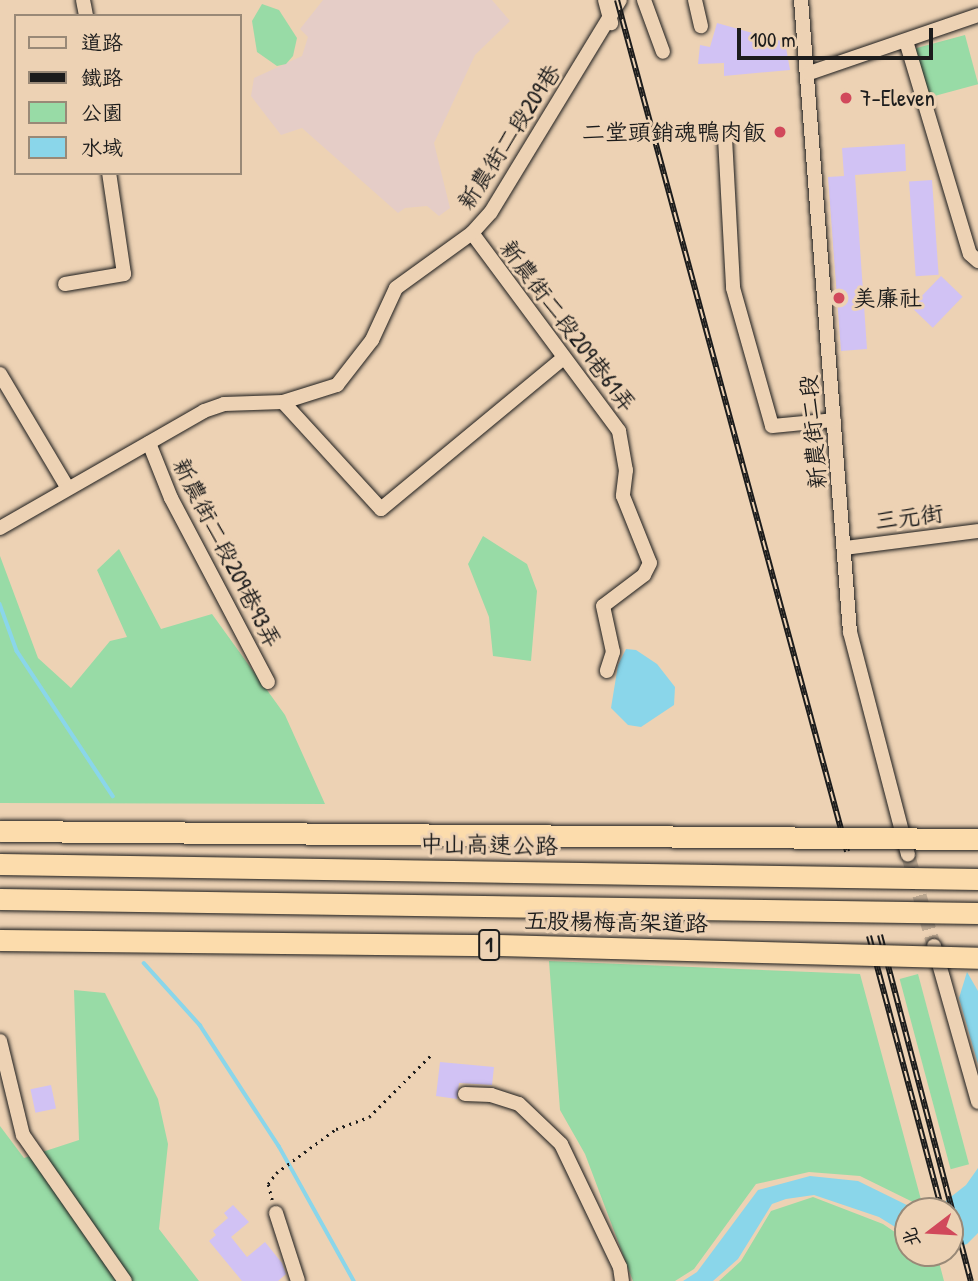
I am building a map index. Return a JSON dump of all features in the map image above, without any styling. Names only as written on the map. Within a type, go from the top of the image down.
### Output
[{"type":"highway","points":[[0,831],[978,839]]},
{"type":"highway","name":"中山高速公路","points":[[0,864],[978,879]]},
{"type":"highway","name":"1","points":[[0,899],[978,913]]},
{"type":"highway","name":"五股楊梅高架道路","points":[[0,940],[495,945],[978,958]]},
{"type":"street","points":[[604,0],[611,23]]},
{"type":"street","name":"新農街二段209巷","points":[[0,528],[67,487],[224,404],[283,402],[337,385],[372,340],[396,288],[472,233],[515,178],[611,23],[620,0]]},
{"type":"street","points":[[644,0],[663,52]]},
{"type":"street","points":[[695,0],[701,26]]},
{"type":"street","name":"新農街二段","points":[[801,0],[809,73],[850,632],[908,855]]},
{"type":"street","points":[[809,73],[978,15]]},
{"type":"street","points":[[906,41],[970,254],[978,261]]},
{"type":"street","points":[[724,138],[733,288],[772,426],[834,420]]},
{"type":"street","points":[[65,284],[124,274],[109,175]]},
{"type":"street","name":"新農街二段209巷61弄","points":[[472,233],[562,359],[619,431],[626,470],[623,496],[650,563],[644,575],[603,606],[613,652],[607,671]]},
{"type":"street","points":[[283,402],[381,509],[562,359]]},
{"type":"street","points":[[0,374],[67,487]]},
{"type":"street","name":"新農街二段209巷93弄","points":[[149,443],[171,498],[268,682]]},
{"type":"street","name":"三元街","points":[[845,548],[978,531]]},
{"type":"street","points":[[934,946],[978,1102]]},
{"type":"street","points":[[0,1041],[23,1135],[125,1281]]},
{"type":"street","points":[[465,1094],[491,1095],[519,1104],[561,1144],[620,1267],[622,1281]]},
{"type":"street","points":[[276,1213],[298,1281]]},
{"type":"path","points":[[276,1213],[268,1184],[283,1167],[312,1143],[369,1117],[432,1054]]},
{"type":"shaded area","points":[[323,0],[492,0],[510,21],[475,55],[434,143],[450,208],[439,216],[427,206],[405,208],[398,213],[302,128],[281,135],[251,96],[254,78],[302,56],[308,37],[300,29]]},
{"type":"green space","points":[[262,4],[279,10],[297,38],[293,56],[286,64],[277,66],[257,52],[252,21]]},
{"type":"green space","points":[[965,35],[978,84],[928,98],[915,48]]},
{"type":"green space","points":[[483,536],[527,564],[537,591],[531,661],[493,656],[489,617],[468,564]]},
{"type":"green space","points":[[119,549],[161,629],[212,614],[285,715],[325,804],[0,803],[0,556],[38,658],[71,688],[110,641],[127,637],[97,570]]},
{"type":"green space","points":[[549,961],[860,974],[920,1197],[903,1197],[860,1176],[809,1172],[756,1184],[694,1269],[675,1281],[633,1281],[585,1154],[560,1110]]},
{"type":"green space","points":[[918,974],[969,1164],[951,1169],[900,979]]},
{"type":"green space","points":[[74,990],[105,993],[158,1099],[168,1144],[159,1229],[199,1281],[0,1281],[0,1126],[24,1158],[79,1140]]},
{"type":"green space","points":[[813,1197],[883,1224],[894,1231],[894,1267],[940,1267],[944,1281],[719,1281],[741,1261],[771,1211]]},
{"type":"water","points":[[626,649],[636,650],[657,664],[675,687],[674,705],[641,727],[628,725],[611,708],[618,665]]},
{"type":"water","points":[[967,972],[978,991],[978,1064],[959,998]]},
{"type":"water","points":[[978,1168],[978,1233],[964,1245],[964,1197],[951,1197],[966,1185]]},
{"type":"water","points":[[810,1176],[858,1181],[894,1199],[894,1226],[879,1217],[814,1195],[786,1199],[772,1204],[738,1259],[713,1281],[683,1281],[697,1272],[758,1190]]},
{"type":"building","points":[[717,23],[785,42],[790,70],[724,76],[724,63],[698,64],[700,45],[710,47]]},
{"type":"building","points":[[905,144],[906,171],[855,175],[867,349],[841,351],[828,177],[844,176],[842,148]]},
{"type":"building","points":[[932,180],[939,275],[916,276],[909,182]]},
{"type":"building","points":[[941,276],[963,297],[933,328],[911,307]]},
{"type":"building","points":[[440,1062],[494,1067],[492,1085],[459,1083],[457,1099],[436,1096]]},
{"type":"building","points":[[51,1085],[56,1108],[35,1113],[30,1089]]},
{"type":"building","points":[[233,1205],[249,1222],[231,1237],[247,1257],[265,1242],[282,1263],[286,1274],[278,1281],[242,1281],[209,1241],[216,1235],[213,1231],[228,1218],[224,1213]]},
{"type":"waterway","points":[[0,604],[17,651],[113,796]]},
{"type":"waterway","points":[[144,963],[200,1025],[279,1146],[354,1281]]},
{"type":"tunnel","points":[[908,855],[934,946]]},
{"type":"railway","points":[[617,0],[847,851]]},
{"type":"railway","points":[[880,935],[971,1281]]},
{"type":"railway","points":[[869,936],[938,1197]]},
{"type":"place","name":"7-Eleven","points":[[846,98]]},
{"type":"place","name":"二堂頭銷魂鴨肉飯","points":[[780,132]]},
{"type":"place","name":"美廉社","points":[[839,298]]}]
